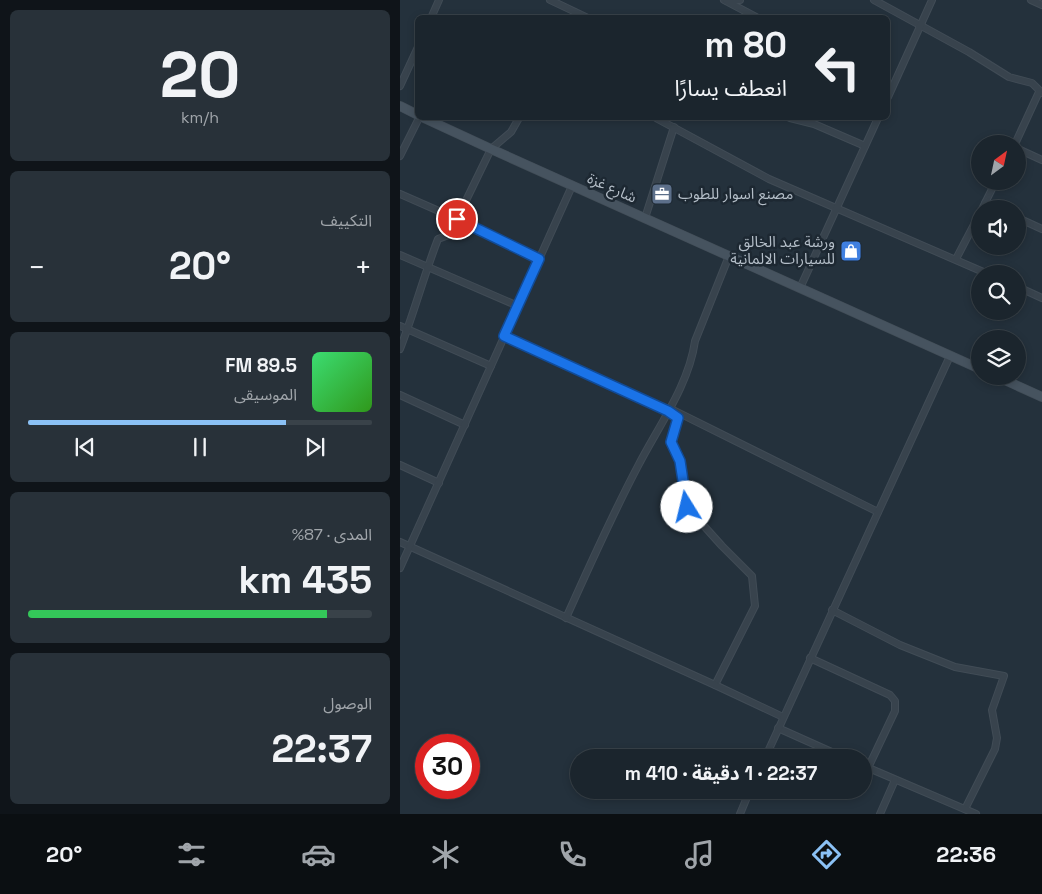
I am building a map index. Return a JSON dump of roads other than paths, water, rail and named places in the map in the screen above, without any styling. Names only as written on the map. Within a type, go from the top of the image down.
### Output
[{"type":"main road","points":[[400,106],[415,114]]},
{"type":"main road","name":"شارع غزة","points":[[428,120],[971,365]]},
{"type":"main road","points":[[1017,385],[1042,396]]},
{"type":"street","points":[[432,15],[439,0]]},
{"type":"street","points":[[550,0],[582,15]]},
{"type":"street","points":[[724,0],[740,0]]},
{"type":"street","points":[[724,0],[752,15]]},
{"type":"street","points":[[874,0],[969,52],[1009,77],[1032,83],[1040,93],[1019,135]]},
{"type":"street","points":[[890,86],[932,0]]},
{"type":"street","points":[[1031,0],[1042,5]]},
{"type":"street","points":[[400,86],[415,54]]},
{"type":"street","points":[[400,156],[416,120]]},
{"type":"street","points":[[400,349],[438,239],[446,236],[457,219],[491,149],[511,132],[519,120]]},
{"type":"street","points":[[660,120],[752,171],[971,266]]},
{"type":"street","points":[[798,120],[814,124],[866,146]]},
{"type":"street","points":[[800,288],[877,120]]},
{"type":"street","points":[[644,218],[674,127]]},
{"type":"street","points":[[1026,152],[1042,160]]},
{"type":"street","points":[[400,568],[572,186]]},
{"type":"street","points":[[400,194],[539,259]]},
{"type":"street","points":[[1026,222],[1042,229]]},
{"type":"street","points":[[956,259],[971,230]]},
{"type":"street","points":[[400,255],[518,306]]},
{"type":"street","points":[[566,618],[609,524],[684,378],[693,356],[695,341],[730,256]]},
{"type":"street","points":[[1026,291],[1042,298]]},
{"type":"street","points":[[400,326],[491,366]]},
{"type":"street","points":[[504,336],[669,409],[878,512]]},
{"type":"street","points":[[769,749],[950,356]]},
{"type":"street","points":[[400,395],[465,425]]},
{"type":"street","points":[[669,409],[678,418],[671,442],[680,461],[687,507],[752,576],[755,606],[715,685]]},
{"type":"street","points":[[400,465],[439,482]]},
{"type":"street","points":[[400,542],[783,717]]},
{"type":"street","points":[[832,610],[900,645],[956,667],[1004,676],[992,710],[997,738],[995,749],[965,810]]},
{"type":"street","points":[[810,658],[890,695],[895,701],[896,711],[872,756]]},
{"type":"street","points":[[778,728],[825,749]]},
{"type":"street","points":[[872,770],[974,814]]},
{"type":"street","points":[[880,814],[895,780]]},
{"type":"street","points":[[740,814],[746,799]]},
{"type":"place","name":"مصنع اسوار للطوب","points":[[662,194]]},
{"type":"place","name":"ورشة عبد الخالق للسيارات الالمانية","points":[[851,251]]}]
